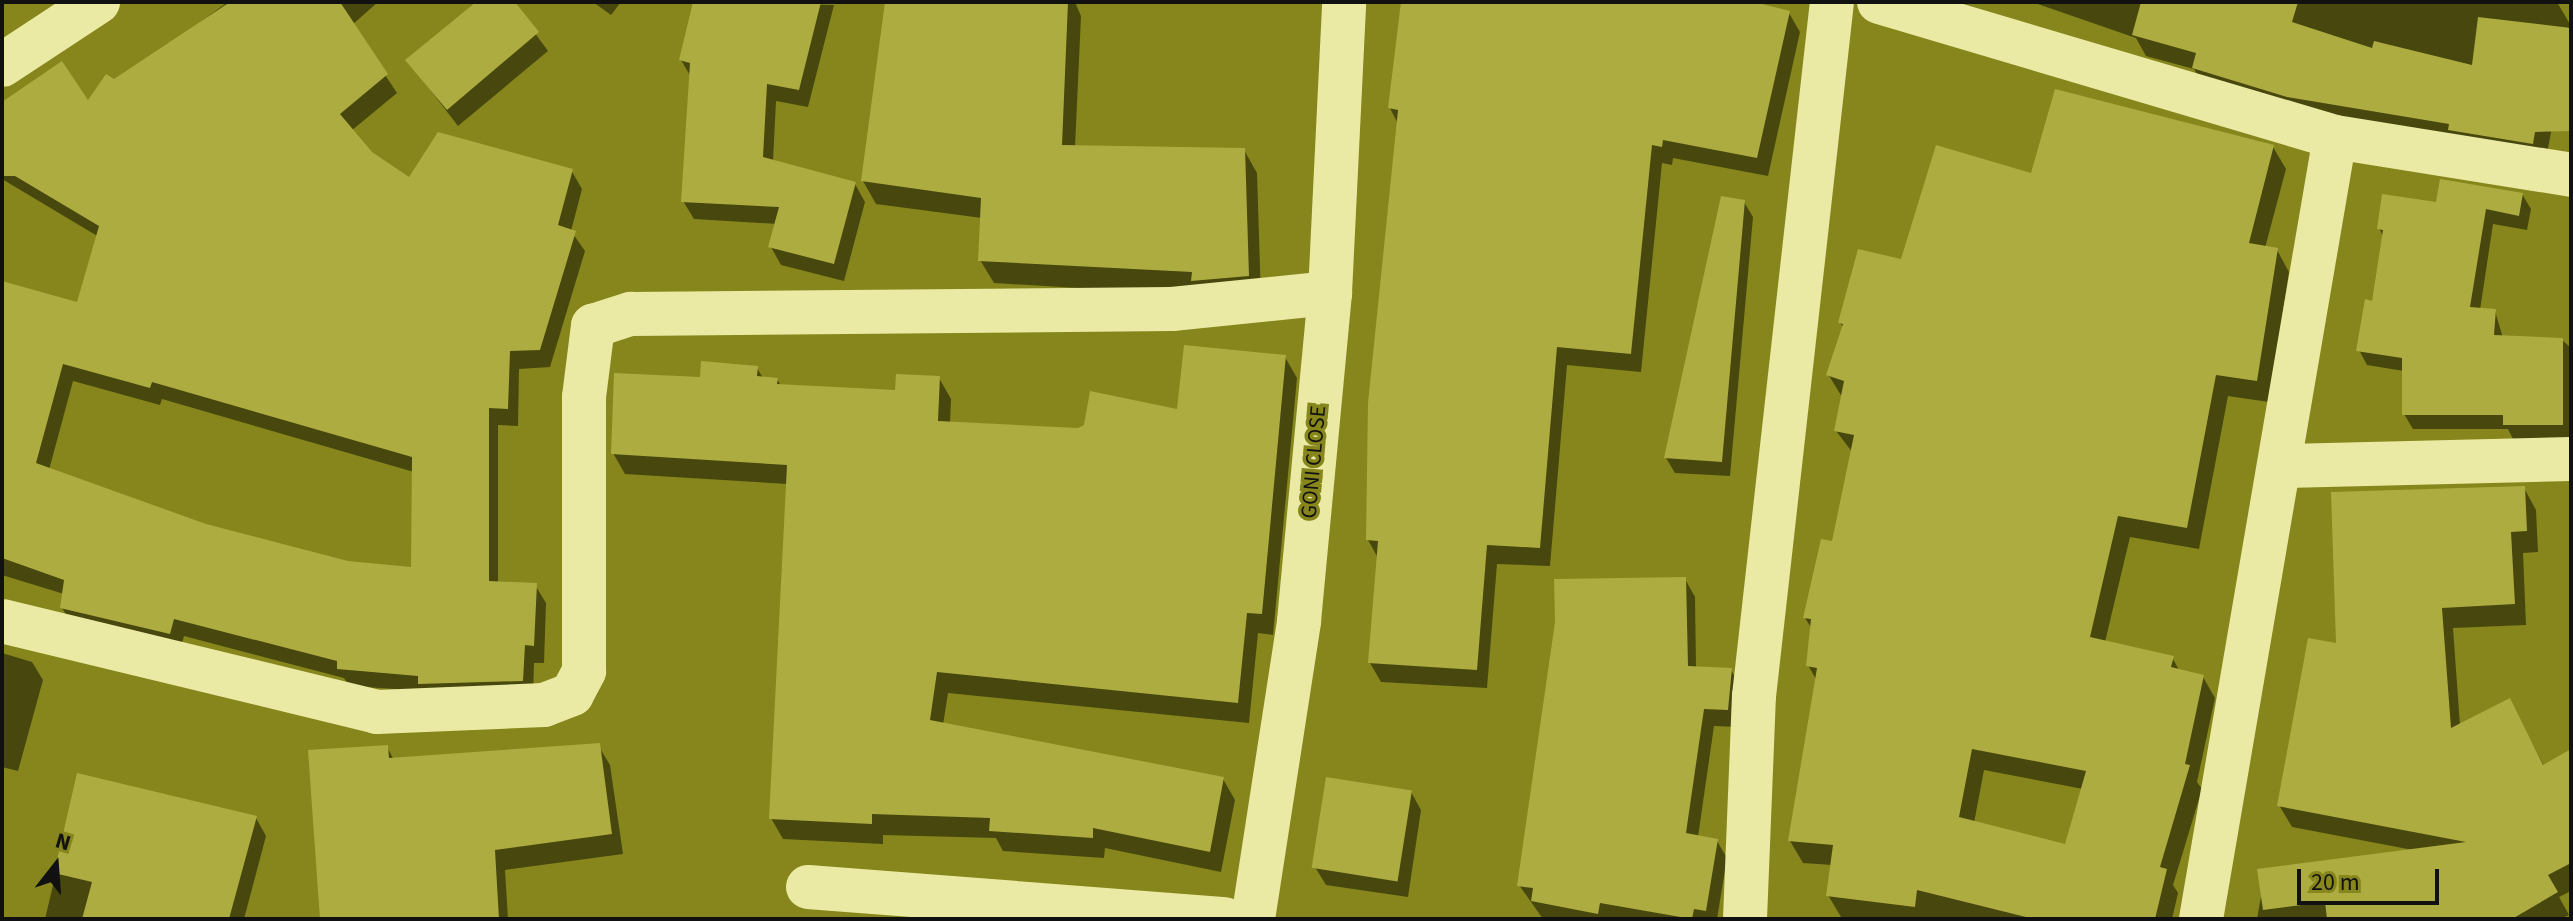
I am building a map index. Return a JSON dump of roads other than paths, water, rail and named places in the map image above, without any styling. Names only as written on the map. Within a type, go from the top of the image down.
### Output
[{"type":"street","points":[[2,65],[98,2]]},
{"type":"street","name":"GONI CLOSE","points":[[1253,919],[1299,621],[1330,293],[1344,2]]},
{"type":"street","points":[[1745,919],[1754,696],[1832,2]]},
{"type":"street","points":[[1879,2],[2335,137],[2571,175]]},
{"type":"street","points":[[2201,919],[2282,466],[2335,137]]},
{"type":"street","points":[[2,621],[377,712],[544,705],[572,694],[584,671],[584,397],[593,326],[631,314],[1172,309],[1330,293]]},
{"type":"street","points":[[2282,466],[2571,459]]},
{"type":"street","points":[[808,887],[1225,919]]}]
